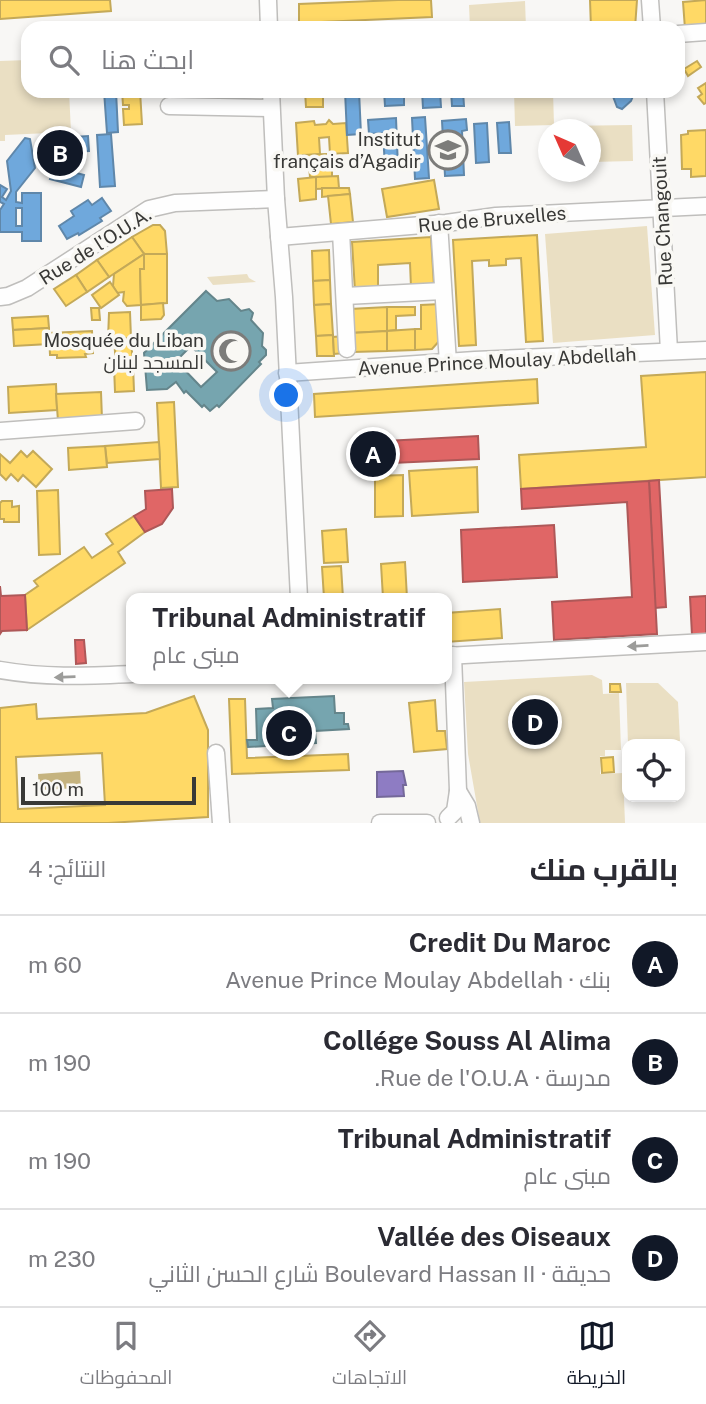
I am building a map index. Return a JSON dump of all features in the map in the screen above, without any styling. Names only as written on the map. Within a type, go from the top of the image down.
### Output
[{"type":"street","points":[[268,0],[269,21]]},
{"type":"street","points":[[650,0],[652,21]]},
{"type":"street","points":[[685,34],[706,33]]},
{"type":"street","points":[[271,98],[299,593]]},
{"type":"street","name":"Rue Changouit","points":[[655,98],[669,351]]},
{"type":"street","points":[[169,106],[271,108]]},
{"type":"street","name":"Rue de l'O.U.A.","points":[[0,297],[27,288],[149,209],[175,203],[276,199]]},
{"type":"street","name":"Rue de Bruxelles","points":[[279,237],[496,216],[706,206]]},
{"type":"street","points":[[439,223],[448,363]]},
{"type":"street","points":[[341,232],[347,349]]},
{"type":"street","points":[[345,296],[443,291]]},
{"type":"street","name":"Avenue Prince Moulay Abdellah","points":[[288,373],[706,350]]},
{"type":"street","points":[[0,431],[136,421]]},
{"type":"street","points":[[452,655],[706,642]]},
{"type":"street","points":[[0,670],[24,676],[52,677],[126,674]]},
{"type":"street","points":[[447,822],[455,811],[458,791],[452,684]]},
{"type":"street","points":[[216,753],[220,823]]},
{"type":"street","points":[[458,791],[467,806],[471,823]]},
{"type":"street","points":[[380,823],[427,823]]},
{"type":"shaded area","points":[[525,1],[526,21],[470,21],[469,5]]},
{"type":"shaded area","points":[[21,60],[21,98],[69,98],[71,132],[5,135],[5,141],[0,141],[0,61]]},
{"type":"shaded area","points":[[514,98],[553,98],[554,119],[538,119],[538,125],[515,126]]},
{"type":"shaded area","points":[[601,125],[632,125],[633,161],[601,162]]},
{"type":"shaded area","points":[[647,226],[655,335],[553,343],[545,234]]},
{"type":"shaded area","points":[[247,274],[256,282],[213,285],[207,277]]},
{"type":"shaded area","points":[[592,675],[602,680],[603,694],[619,693],[621,750],[605,750],[605,756],[600,756],[600,774],[622,773],[625,823],[480,823],[468,754],[464,682]]},
{"type":"shaded area","points":[[626,683],[658,683],[678,702],[680,739],[628,739]]},
{"type":"shaded area","points":[[80,771],[81,788],[39,790],[38,774]]},
{"type":"building: سكن","points":[[0,0],[110,0],[111,11],[0,19]]},
{"type":"building: سكن","points":[[431,0],[432,17],[299,21],[299,4]]},
{"type":"building: سكن","points":[[590,0],[637,0],[636,21],[591,21]]},
{"type":"building: سكن","points":[[706,0],[706,28],[685,29],[683,2]]},
{"type":"building: سكن","points":[[697,61],[701,67],[688,76],[685,68]]},
{"type":"building: سكن","points":[[706,83],[704,104],[698,97],[702,94],[698,88]]},
{"type":"building: سكن","points":[[122,98],[140,98],[142,124],[124,125],[123,109],[129,109],[129,105],[123,105]]},
{"type":"building: سكن","points":[[305,98],[323,98],[323,107],[306,107]]},
{"type":"building: سكن","points":[[329,120],[333,124],[346,123],[348,153],[330,154],[329,137],[319,138],[320,154],[298,156],[296,123],[314,121],[315,125],[326,124]]},
{"type":"building: سكن","points":[[706,130],[706,176],[691,177],[691,169],[682,169],[681,135],[688,134],[688,131]]},
{"type":"building: سكن","points":[[326,154],[326,166],[304,167],[303,155]]},
{"type":"building: سكن","points":[[332,165],[332,177],[310,177],[309,166]]},
{"type":"building: سكن","points":[[338,176],[339,188],[316,189],[316,177]]},
{"type":"building: سكن","points":[[316,177],[316,199],[300,201],[298,179]]},
{"type":"building: سكن","points":[[434,180],[439,209],[387,217],[382,189]]},
{"type":"building: سكن","points":[[322,188],[349,188],[350,194],[322,197]]},
{"type":"building: سكن","points":[[350,194],[353,222],[331,224],[328,196]]},
{"type":"building: سكن","points":[[153,225],[160,225],[165,231],[167,254],[144,254],[132,237]]},
{"type":"building: سكن","points":[[537,235],[543,341],[526,342],[521,258],[506,259],[506,265],[489,266],[489,260],[472,261],[476,345],[459,346],[453,240]]},
{"type":"building: سكن","points":[[132,237],[144,254],[109,277],[97,260]]},
{"type":"building: سكن","points":[[431,237],[434,286],[411,287],[410,263],[378,265],[378,289],[355,291],[352,242]]},
{"type":"building: سكن","points":[[329,250],[330,280],[313,281],[312,251]]},
{"type":"building: سكن","points":[[144,254],[144,269],[140,269],[141,305],[127,306],[123,301],[124,292],[117,293],[113,286],[114,274]]},
{"type":"building: سكن","points":[[144,254],[167,254],[167,303],[141,305],[140,269],[144,269]]},
{"type":"building: سكن","points":[[97,260],[109,277],[87,292],[76,275]]},
{"type":"building: سكن","points":[[76,275],[87,292],[66,306],[54,289]]},
{"type":"building: سكن","points":[[330,280],[331,304],[314,305],[313,281]]},
{"type":"building: سكن","points":[[110,282],[119,295],[101,308],[92,295]]},
{"type":"building: سكن","points":[[163,303],[164,315],[161,319],[141,320],[141,305]]},
{"type":"building: سكن","points":[[331,304],[333,335],[316,336],[314,305]]},
{"type":"building: سكن","points":[[441,304],[441,339],[432,349],[415,350],[415,329],[421,329],[421,305]]},
{"type":"building: سكن","points":[[387,307],[387,331],[351,333],[350,309]]},
{"type":"building: سكن","points":[[387,307],[415,307],[415,315],[396,316],[396,330],[387,331]]},
{"type":"building: سكن","points":[[91,308],[99,308],[100,320],[92,320]]},
{"type":"building: سكن","points":[[130,312],[131,338],[108,339],[109,313]]},
{"type":"building: سكن","points":[[48,316],[49,328],[13,330],[12,318]]},
{"type":"building: سكن","points":[[49,328],[49,344],[14,346],[13,330]]},
{"type":"building: سكن","points":[[415,329],[415,350],[387,351],[387,331]]},
{"type":"building: سكن","points":[[92,331],[93,353],[85,354],[86,357],[57,358],[57,355],[50,355],[49,333]]},
{"type":"building: سكن","points":[[387,331],[387,351],[353,352],[351,333]]},
{"type":"building: سكن","points":[[333,335],[334,356],[317,356],[316,336]]},
{"type":"building: سكن","points":[[344,336],[345,353],[334,354],[333,337]]},
{"type":"building: سكن","points":[[131,338],[133,365],[116,365],[114,339]]},
{"type":"building: سكن","points":[[133,365],[134,391],[115,392],[114,366]]},
{"type":"building: سكن","points":[[706,372],[706,477],[521,489],[519,455],[646,447],[641,376]]},
{"type":"building: سكن","points":[[537,379],[538,403],[315,417],[314,394]]},
{"type":"building: سكن","points":[[56,384],[57,410],[9,413],[8,387]]},
{"type":"building: سكن","points":[[101,392],[102,419],[58,421],[56,394]]},
{"type":"building: سكن","points":[[174,402],[178,487],[161,488],[157,403]]},
{"type":"building: سكن","points":[[159,442],[160,459],[107,463],[105,446]]},
{"type":"building: سكن","points":[[105,446],[107,467],[69,470],[68,448]]},
{"type":"building: سكن","points":[[21,451],[27,457],[33,451],[52,469],[36,487],[23,475],[18,481],[11,474],[6,480],[0,474],[0,454],[10,463]]},
{"type":"building: سكن","points":[[477,467],[478,512],[412,516],[409,471]]},
{"type":"building: سكن","points":[[403,475],[403,516],[375,517],[375,476]]},
{"type":"building: سكن","points":[[58,490],[60,554],[39,555],[37,491]]},
{"type":"building: سكن","points":[[2,501],[12,501],[12,507],[19,506],[19,522],[4,522],[4,519],[0,519]]},
{"type":"building: سكن","points":[[134,516],[145,532],[118,552],[125,563],[27,630],[25,595],[38,586],[34,581],[84,547],[92,558],[113,544],[106,534]]},
{"type":"building: سكن","points":[[346,529],[348,562],[324,563],[322,531]]},
{"type":"building: سكن","points":[[405,562],[407,593],[383,593],[381,564]]},
{"type":"building: سكن","points":[[341,566],[343,593],[324,593],[322,567]]},
{"type":"building: سكن","points":[[500,609],[502,638],[452,642],[452,613]]},
{"type":"building: سكن","points":[[610,684],[620,684],[621,692],[610,692]]},
{"type":"building: سكن","points":[[194,696],[208,730],[208,817],[108,823],[0,823],[0,708],[36,704],[37,719],[146,713]],"holes":[[[102,753],[105,805],[18,809],[16,757]]]},
{"type":"building: سكن","points":[[229,699],[245,699],[247,758],[348,754],[349,770],[232,774]]},
{"type":"building: سكن","points":[[435,700],[437,731],[445,731],[447,749],[414,752],[409,703]]},
{"type":"building: سكن","points":[[613,757],[614,772],[602,773],[601,758]]},
{"type":"building: متاجر","points":[[478,436],[479,459],[370,464],[367,442]]},
{"type":"building: متاجر","points":[[659,480],[666,607],[655,608],[649,481]]},
{"type":"building: متاجر","points":[[649,481],[657,634],[554,640],[552,602],[632,597],[627,502],[522,509],[521,489]]},
{"type":"building: متاجر","points":[[172,489],[173,508],[162,524],[145,532],[134,516],[146,509],[145,491]]},
{"type":"building: متاجر","points":[[554,525],[557,577],[463,582],[461,530]]},
{"type":"building: متاجر","points":[[0,586],[1,596],[25,595],[27,630],[2,631],[0,634]]},
{"type":"building: متاجر","points":[[706,596],[706,634],[692,635],[690,597]]},
{"type":"building: متاجر","points":[[75,640],[84,640],[86,663],[76,664]]},
{"type":"building: مكاتب","points":[[403,771],[406,785],[403,785],[404,796],[377,797],[377,772]]},
{"type":"building: مدارس","points":[[104,98],[116,98],[118,132],[107,133]]},
{"type":"building: مدارس","points":[[345,98],[359,98],[361,134],[347,135]]},
{"type":"building: مدارس","points":[[384,98],[404,98],[404,105],[385,106]]},
{"type":"building: مدارس","points":[[422,98],[440,98],[441,107],[423,108]]},
{"type":"building: مدارس","points":[[451,98],[463,98],[464,106],[452,106]]},
{"type":"building: مدارس","points":[[614,98],[632,98],[622,109],[617,107]]},
{"type":"building: مدارس","points":[[425,117],[429,178],[415,179],[412,118]]},
{"type":"building: مدارس","points":[[396,118],[398,167],[385,167],[383,133],[369,134],[368,120]]},
{"type":"building: مدارس","points":[[466,119],[467,130],[462,131],[464,175],[445,176],[442,121]]},
{"type":"building: مدارس","points":[[509,122],[511,153],[499,153],[497,123]]},
{"type":"building: مدارس","points":[[487,123],[489,162],[476,163],[474,124]]},
{"type":"building: مدارس","points":[[111,134],[115,186],[100,187],[97,135]]},
{"type":"building: مدارس","points":[[88,136],[89,151],[44,153],[43,139]]},
{"type":"building: مدارس","points":[[25,138],[30,139],[35,168],[16,192],[16,202],[22,203],[22,193],[41,193],[41,241],[22,241],[22,232],[0,232],[0,210],[4,204],[0,202],[0,185],[7,189],[2,197],[6,200],[11,191],[7,161]],"holes":[[[16,208],[22,208],[22,226],[16,226]]]},
{"type":"building: مدارس","points":[[54,167],[84,175],[81,187],[50,179]]},
{"type":"building: مدارس","points":[[102,198],[111,211],[100,218],[102,221],[67,239],[59,226],[74,216],[71,211],[88,200],[92,205]]},
{"type":"building: مرافق عامة","name":"Mosquée du Liban المسجد لبنان","points":[[206,291],[217,301],[229,299],[241,311],[249,309],[253,313],[251,320],[263,333],[262,346],[266,350],[266,355],[259,362],[261,364],[219,407],[217,405],[210,411],[186,391],[184,393],[176,382],[167,389],[147,390],[144,353]],"holes":[[[191,346],[217,372],[201,387],[176,361]]]},
{"type":"building: مرافق عامة","points":[[334,696],[335,713],[344,713],[344,724],[348,724],[349,729],[315,731],[316,743],[248,747],[247,740],[257,740],[256,709],[273,708],[272,699]]},
{"type":"place","name":"Institut français d’Agadir","points":[[448,150]]},
{"type":"place","name":"Collége Souss Al Alima","points":[[60,153]]},
{"type":"place","name":"Mosquée du Liban المسجد لبنان","points":[[231,351]]},
{"type":"place","name":"Credit Du Maroc","points":[[373,454]]},
{"type":"place","name":"Vallée des Oiseaux","points":[[535,722]]},
{"type":"place","name":"Tribunal Administratif","points":[[289,733]]}]
